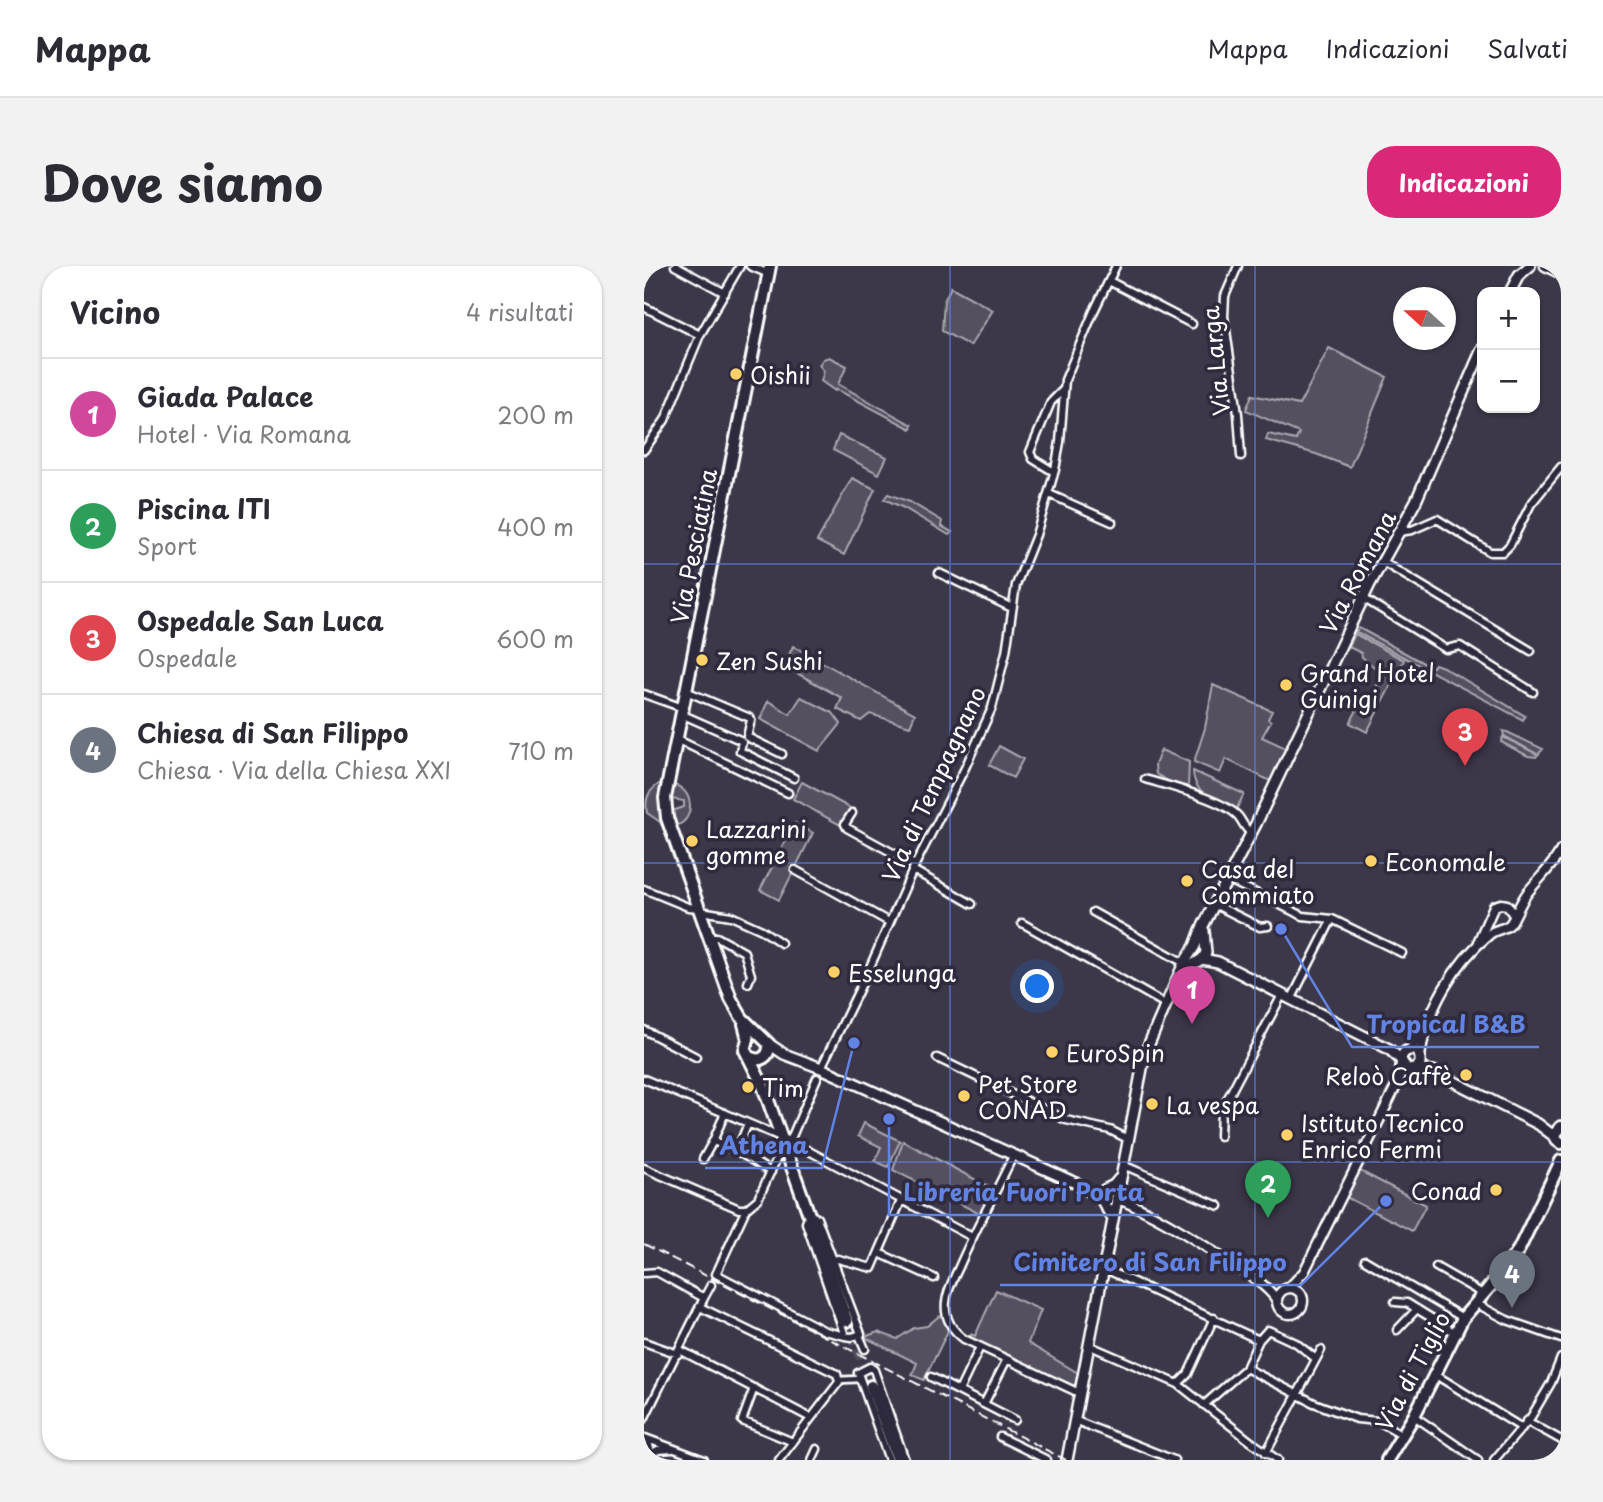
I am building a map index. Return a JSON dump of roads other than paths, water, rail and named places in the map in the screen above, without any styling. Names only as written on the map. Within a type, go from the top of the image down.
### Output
[{"type":"main road","points":[[1519,271],[1529,266]]},
{"type":"main road","name":"Via Pesciatina","points":[[769,1044],[764,1037],[753,1037],[729,994],[667,818],[665,798],[770,270]]},
{"type":"main road","name":"Via Romana","points":[[1200,952],[1205,922],[1251,834],[1381,561],[1428,476],[1482,350]]},
{"type":"main road","points":[[1067,1460],[1145,1053],[1182,967],[1200,952],[1404,1056],[1415,1051],[1433,1071]]},
{"type":"main road","points":[[753,1037],[745,1046],[758,1058],[763,1086],[847,1321]]},
{"type":"main road","points":[[758,1058],[769,1044],[783,1054],[821,1068],[1104,1195],[1111,1204],[1116,1198]]},
{"type":"main road","points":[[758,1058],[783,1054]]},
{"type":"main road","points":[[1404,1056],[1407,1069],[1433,1071],[1538,1124],[1560,1138]]},
{"type":"main road","points":[[1414,1069],[1419,1066],[1421,1057]]},
{"type":"main road","name":"Via di Tiglio","points":[[1387,1460],[1414,1416],[1454,1332],[1512,1260],[1561,1161]]},
{"type":"main road","points":[[1104,1195],[1116,1183],[1122,1170]]},
{"type":"main road","points":[[1104,1195],[1111,1224]]},
{"type":"main road","points":[[871,1386],[898,1460]]},
{"type":"street","points":[[675,266],[725,293]]},
{"type":"street","points":[[644,450],[665,420],[701,335],[740,266]]},
{"type":"street","points":[[750,266],[770,270]]},
{"type":"street","name":"Via di Tempagnano","points":[[821,1068],[992,708],[1006,653],[1016,585],[1049,494],[1054,472],[1060,442],[1064,388],[1070,364],[1116,266]]},
{"type":"street","name":"Via Larga","points":[[1238,266],[1225,296],[1224,316],[1241,456]]},
{"type":"street","points":[[1546,266],[1561,274]]},
{"type":"street","points":[[1108,281],[1192,324]]},
{"type":"street","points":[[644,307],[701,335]]},
{"type":"street","points":[[1054,472],[1033,459],[1030,452],[1051,402],[1064,388]]},
{"type":"street","points":[[1399,532],[1412,530],[1437,519],[1490,552],[1503,552],[1511,543],[1531,504],[1561,467]]},
{"type":"street","points":[[1049,494],[1112,522]]},
{"type":"street","points":[[1381,561],[1531,652]]},
{"type":"street","points":[[939,573],[1012,608]]},
{"type":"street","points":[[1363,598],[1446,649],[1460,646],[1533,692]]},
{"type":"street","points":[[686,691],[750,718],[747,737],[782,754]]},
{"type":"street","points":[[644,694],[740,740],[740,751],[794,778]]},
{"type":"street","points":[[676,738],[788,793]]},
{"type":"street","points":[[1145,779],[1198,795],[1227,809],[1238,816],[1251,834]]},
{"type":"street","points":[[852,813],[845,824],[848,828],[972,904]]},
{"type":"street","points":[[1277,1300],[1280,1293],[1304,1272],[1399,1080],[1404,1056],[1426,1024],[1447,983],[1484,931],[1493,907],[1505,904],[1528,891],[1549,871],[1561,850]]},
{"type":"street","points":[[795,870],[889,922]]},
{"type":"street","points":[[1227,879],[1303,916],[1332,919],[1402,953]]},
{"type":"street","points":[[644,889],[688,907],[732,916],[762,930],[781,943]]},
{"type":"street","points":[[1470,954],[1500,928],[1509,925],[1528,891]]},
{"type":"street","points":[[1214,904],[1260,927],[1268,926]]},
{"type":"street","points":[[1505,904],[1511,908],[1514,915]]},
{"type":"street","points":[[1093,912],[1182,967]]},
{"type":"street","points":[[1490,917],[1493,924],[1500,928]]},
{"type":"street","points":[[1220,1136],[1221,1111],[1332,919]]},
{"type":"street","points":[[1022,923],[1165,1004]]},
{"type":"street","points":[[710,937],[717,937],[744,952],[751,975],[748,983]]},
{"type":"street","points":[[1421,1057],[1426,1024]]},
{"type":"street","points":[[644,1031],[696,1057]]},
{"type":"street","points":[[937,1058],[1066,1120],[1107,1129],[1128,1139]]},
{"type":"street","points":[[1399,1080],[1414,1069]]},
{"type":"street","points":[[817,1078],[758,1199],[746,1209],[716,1274],[825,1331],[852,1337],[859,1335]]},
{"type":"street","points":[[644,1079],[748,1123],[972,1237]]},
{"type":"street","points":[[703,1159],[725,1113]]},
{"type":"street","points":[[737,1150],[748,1123]]},
{"type":"street","points":[[713,1141],[737,1150],[771,1172]]},
{"type":"street","points":[[1014,1154],[972,1237],[949,1290],[946,1307],[948,1321],[964,1339],[1079,1393]]},
{"type":"street","points":[[644,1168],[739,1209],[746,1209]]},
{"type":"street","points":[[1122,1170],[1219,1206]]},
{"type":"street","points":[[1116,1198],[1156,1215],[1259,1281],[1277,1300],[1283,1311],[1293,1313],[1301,1307],[1304,1272]]},
{"type":"street","points":[[834,1260],[872,1268],[901,1201]]},
{"type":"street","points":[[845,1336],[806,1223],[809,1214],[817,1218],[865,1349]]},
{"type":"street","points":[[879,1253],[934,1278]]},
{"type":"street","points":[[1365,1260],[1463,1318]]},
{"type":"street","points":[[1436,1267],[1507,1320],[1561,1339]]},
{"type":"street","points":[[1103,1268],[1259,1340]]},
{"type":"street","points":[[644,1273],[657,1272],[704,1298]]},
{"type":"street","points":[[1259,1281],[1297,1290],[1302,1296]]},
{"type":"street","points":[[644,1419],[711,1285]]},
{"type":"street","points":[[1395,1302],[1408,1303],[1454,1332]]},
{"type":"street","points":[[700,1307],[837,1374],[839,1380]]},
{"type":"street","points":[[1397,1330],[1417,1309]]},
{"type":"street","points":[[1178,1384],[1188,1374],[1214,1318]]},
{"type":"street","points":[[1205,1405],[1246,1368],[1259,1340],[1268,1330],[1296,1343],[1317,1359]]},
{"type":"street","points":[[644,1342],[679,1352],[811,1418]]},
{"type":"street","points":[[1088,1345],[1178,1384],[1278,1460]]},
{"type":"street","points":[[959,1391],[980,1347]]},
{"type":"street","points":[[1266,1453],[1321,1350]]},
{"type":"street","points":[[1494,1460],[1527,1421],[1561,1358]]},
{"type":"street","points":[[984,1404],[1007,1359]]},
{"type":"street","points":[[889,1460],[860,1378],[859,1371],[873,1367],[905,1460]]},
{"type":"street","points":[[1246,1368],[1296,1394],[1357,1419],[1378,1421],[1403,1435]]},
{"type":"street","points":[[1434,1374],[1522,1428]]},
{"type":"street","points":[[931,1377],[1015,1420]]},
{"type":"street","points":[[779,1460],[839,1380],[860,1378]]},
{"type":"street","points":[[1552,1378],[1561,1382]]},
{"type":"street","points":[[754,1388],[742,1421],[793,1442]]},
{"type":"street","points":[[1414,1416],[1478,1460]]},
{"type":"street","points":[[1073,1420],[1174,1460]]},
{"type":"street","points":[[1527,1421],[1561,1440]]},
{"type":"street","points":[[1000,1437],[1047,1460]]},
{"type":"street","points":[[645,1438],[704,1460]]},
{"type":"street","points":[[645,1438],[650,1449],[646,1457]]},
{"type":"street","points":[[646,1457],[659,1450],[674,1449]]},
{"type":"street","points":[[812,1460],[817,1449]]},
{"type":"tunnel","points":[[847,1321],[871,1386]]},
{"type":"railway","points":[[644,1244],[1066,1460]]},
{"type":"place","name":"Oishii","points":[[736,374]]},
{"type":"place","name":"Zen Sushi","points":[[702,660]]},
{"type":"place","name":"Grand Hotel Guinigi","points":[[1286,685]]},
{"type":"place","name":"Ospedale San Luca","points":[[1465,766]]},
{"type":"place","name":"Lazzarini gomme","points":[[692,841]]},
{"type":"place","name":"Economale","points":[[1371,861]]},
{"type":"place","name":"Casa del Commiato","points":[[1187,881]]},
{"type":"place","name":"Tropical B&B","points":[[1281,929]]},
{"type":"place","name":"Esselunga","points":[[834,972]]},
{"type":"place","name":"Giada Palace","points":[[1192,1024]]},
{"type":"place","name":"Athena","points":[[854,1043]]},
{"type":"place","name":"EuroSpin","points":[[1052,1052]]},
{"type":"place","name":"Reloò Caffè","points":[[1466,1075]]},
{"type":"place","name":"Tim","points":[[748,1087]]},
{"type":"place","name":"Pet Store CONAD","points":[[964,1096]]},
{"type":"place","name":"La vespa","points":[[1152,1104]]},
{"type":"place","name":"Libreria Fuori Porta","points":[[889,1119]]},
{"type":"place","name":"Istituto Tecnico Enrico Fermi","points":[[1287,1135]]},
{"type":"place","name":"Conad","points":[[1496,1190]]},
{"type":"place","name":"Cimitero di San Filippo","points":[[1386,1201]]},
{"type":"place","name":"Piscina ITI","points":[[1268,1218]]},
{"type":"place","name":"Chiesa di San Filippo","points":[[1512,1308]]}]
